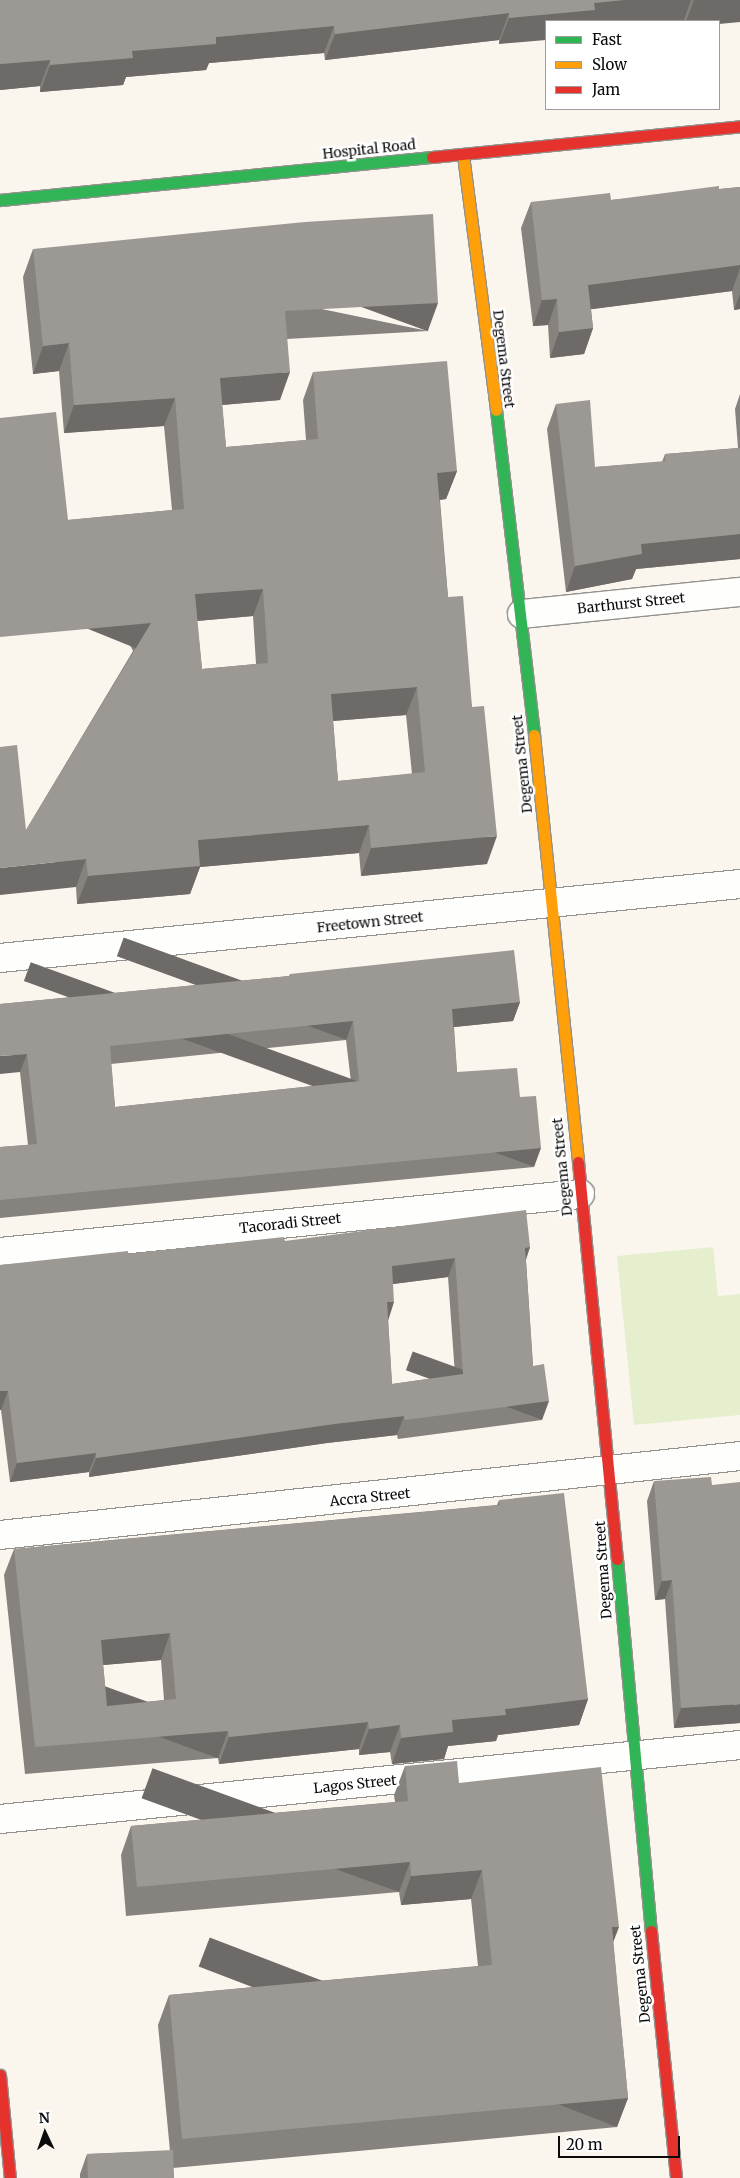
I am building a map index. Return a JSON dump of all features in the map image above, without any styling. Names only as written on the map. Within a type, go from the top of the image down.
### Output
[{"type":"street","name":"Hospital Road","points":[[0,200],[740,126]]},
{"type":"street","name":"Degema Street","points":[[463,155],[522,614],[610,1472],[633,1757],[676,2178]]},
{"type":"street","name":"Barthurst Street","points":[[522,614],[740,592]]},
{"type":"street","name":"Freetown Street","points":[[0,958],[740,884]]},
{"type":"street","name":"Tacoradi Street","points":[[0,1252],[580,1194]]},
{"type":"street","name":"Accra Street","points":[[0,1535],[610,1472],[740,1456]]},
{"type":"street","name":"Lagos Street","points":[[0,1819],[740,1745]]},
{"type":"street","points":[[0,2075],[10,2178]]},
{"type":"green space","points":[[713,1247],[718,1296],[740,1294],[740,1415],[634,1425],[617,1256]]},
{"type":"building","points":[[0,0],[624,0],[594,3],[595,10],[509,18],[509,13],[335,34],[334,26],[216,37],[216,44],[132,51],[133,58],[50,65],[50,60],[0,64]]},
{"type":"building","points":[[719,186],[719,189],[740,187],[740,265],[588,285],[593,328],[559,332],[557,299],[542,300],[531,202],[610,193],[611,200]]},
{"type":"building","points":[[433,214],[438,303],[285,311],[290,372],[220,378],[226,447],[318,439],[313,372],[447,361],[457,471],[437,473],[448,597],[463,596],[472,707],[484,706],[497,836],[371,848],[369,825],[198,840],[200,866],[88,876],[86,859],[0,868],[0,747],[17,745],[26,830],[151,623],[0,637],[0,418],[56,412],[68,520],[184,509],[175,398],[74,405],[69,343],[43,346],[33,249],[305,222]],"holes":[[[263,589],[268,663],[202,669],[195,594]],[[417,687],[425,772],[338,781],[331,694]]]},
{"type":"building","points":[[590,400],[595,467],[665,461],[665,454],[740,448],[740,534],[641,544],[642,554],[575,566],[556,404]]},
{"type":"building","points":[[514,950],[520,1002],[452,1009],[457,1072],[517,1068],[520,1097],[536,1096],[541,1148],[0,1200],[0,1147],[37,1144],[27,1054],[0,1056],[0,1004],[290,976],[290,974]],"holes":[[[353,1021],[359,1081],[115,1107],[110,1046]]]},
{"type":"building","points":[[526,1210],[530,1247],[525,1248],[533,1366],[544,1364],[549,1401],[405,1420],[404,1416],[334,1424],[96,1458],[96,1453],[17,1463],[8,1391],[0,1391],[0,1265],[128,1251],[128,1254],[284,1237],[285,1241]],"holes":[[[455,1258],[463,1374],[392,1384],[387,1302],[394,1302],[392,1266]]]},
{"type":"building","points":[[711,1477],[712,1485],[740,1482],[740,1704],[681,1708],[672,1580],[662,1581],[654,1481]]},
{"type":"building","points":[[564,1493],[588,1699],[505,1709],[506,1715],[452,1720],[453,1732],[401,1738],[400,1725],[369,1729],[368,1722],[229,1737],[228,1731],[35,1747],[14,1549],[500,1505],[499,1500]],"holes":[[[170,1633],[176,1699],[107,1706],[101,1640]]]},
{"type":"building","points":[[457,1761],[459,1783],[601,1767],[619,1927],[612,1927],[628,2098],[182,2139],[169,1995],[492,1965],[482,1870],[411,1876],[410,1862],[137,1887],[131,1826],[408,1801],[405,1766]]},
{"type":"building","points":[[173,2150],[174,2178],[88,2178],[87,2154]]},
{"type":"traffic: fast","points":[[0,200],[432,157]]},
{"type":"traffic: fast","points":[[496,410],[534,735]]},
{"type":"traffic: fast","points":[[617,1559],[651,1931]]},
{"type":"traffic: slow","points":[[463,155],[496,410]]},
{"type":"traffic: slow","points":[[534,735],[578,1162]]},
{"type":"traffic: jam","points":[[432,157],[740,126]]},
{"type":"traffic: jam","points":[[578,1162],[617,1559]]},
{"type":"traffic: jam","points":[[651,1931],[676,2178]]},
{"type":"traffic: jam","points":[[0,2075],[10,2178]]}]
